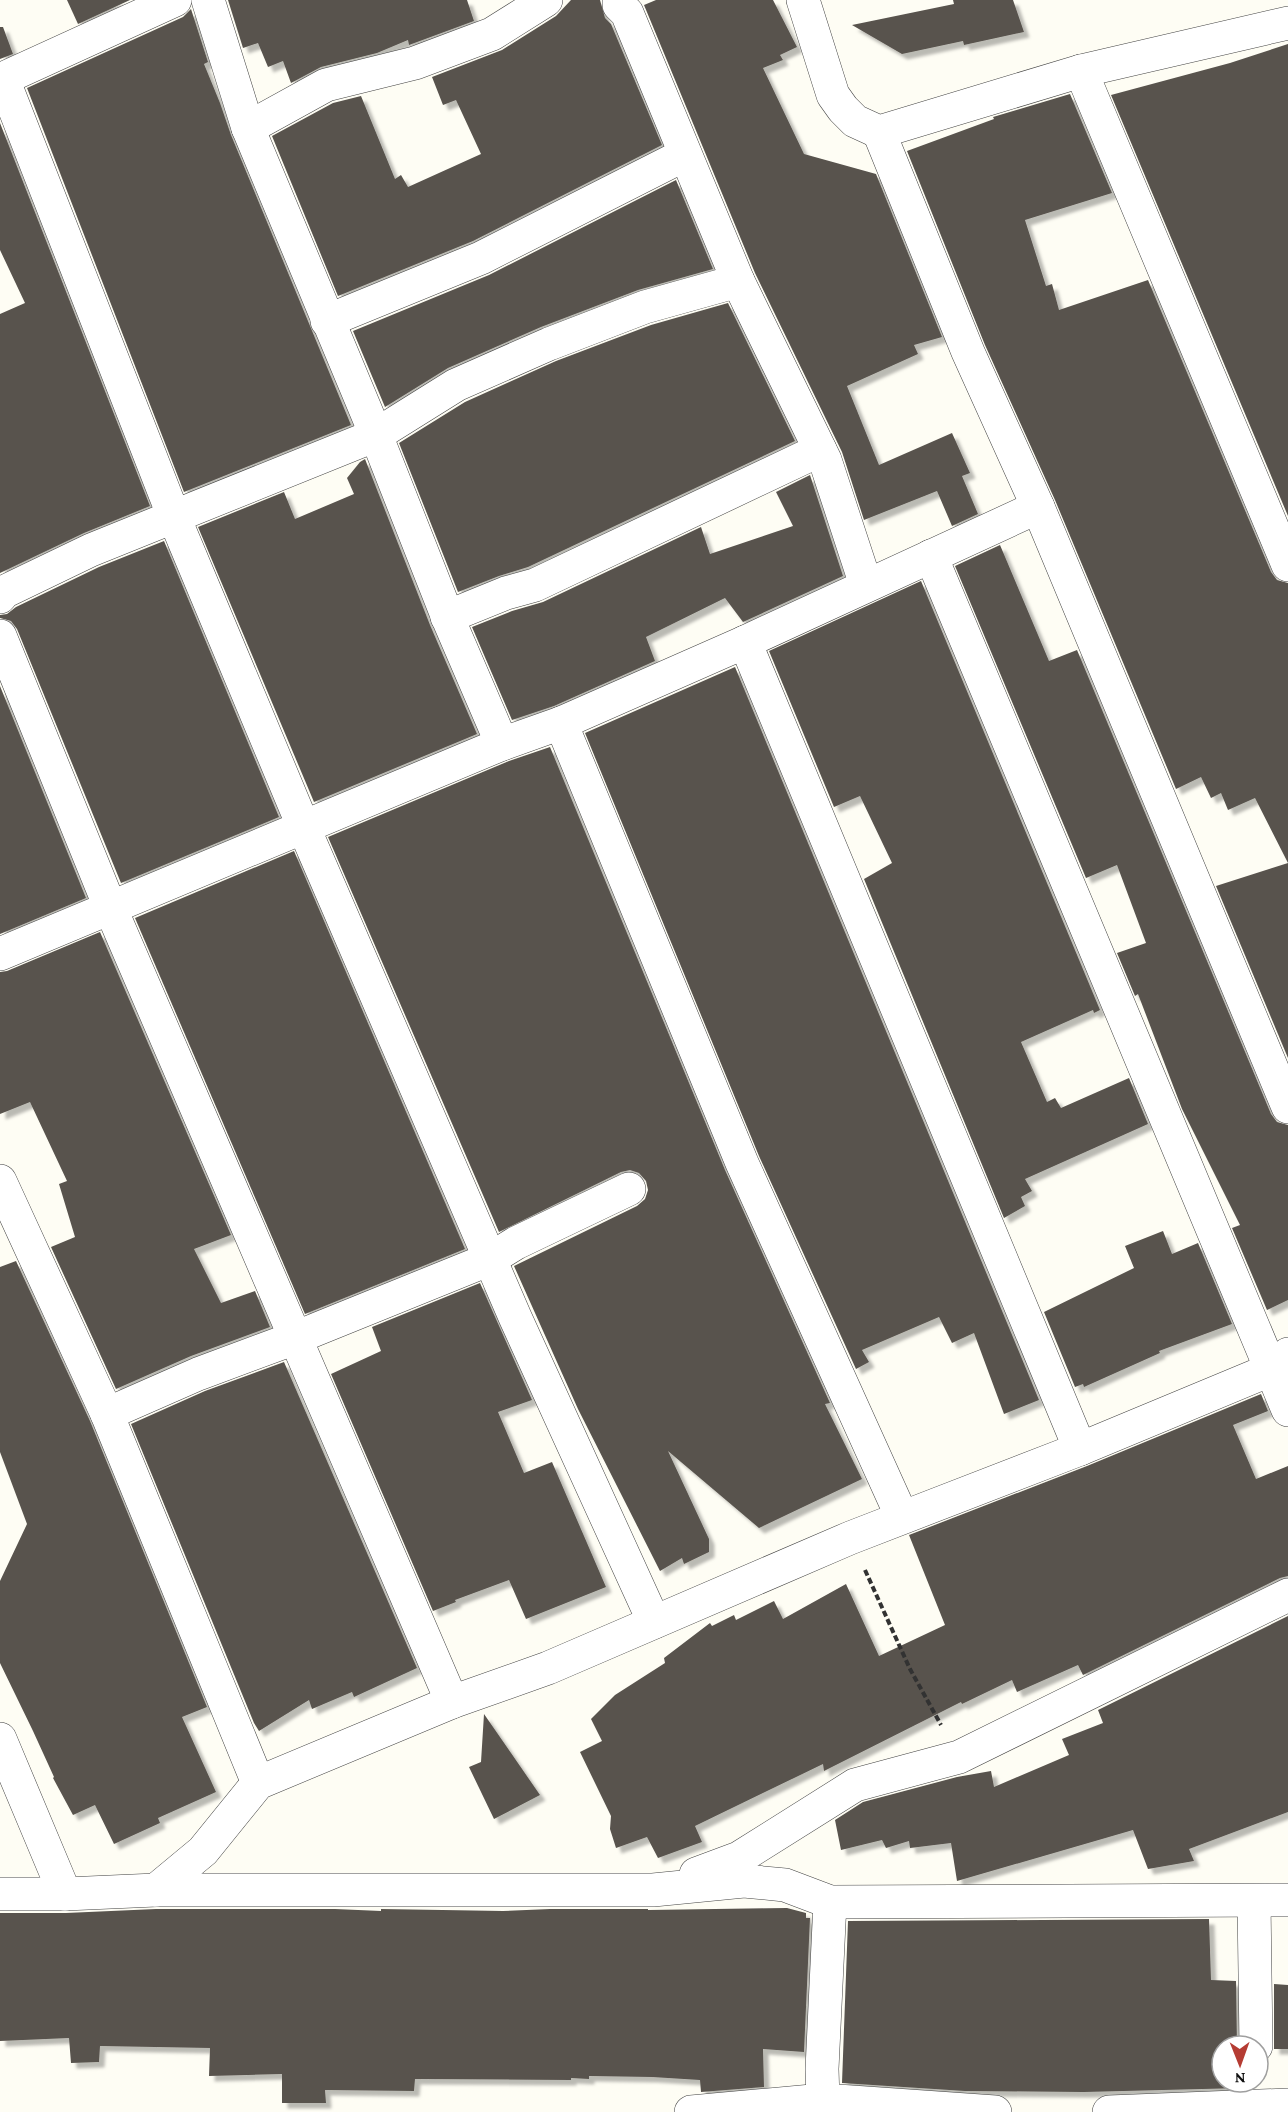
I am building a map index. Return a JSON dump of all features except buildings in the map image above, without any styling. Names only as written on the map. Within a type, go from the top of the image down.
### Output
[{"type":"street","points":[[176,0],[1,79],[174,517],[304,828],[490,1259],[654,1622]]},
{"type":"street","points":[[208,0],[248,128],[376,435],[447,616],[502,744]]},
{"type":"street","points":[[248,128],[326,85],[415,63],[492,34],[546,0]]},
{"type":"street","points":[[619,0],[619,5],[627,13],[738,281],[820,450],[866,585]]},
{"type":"street","points":[[803,0],[833,95],[855,121],[879,132],[1082,71],[1288,23]]},
{"type":"street","points":[[1082,71],[1288,565]]},
{"type":"street","points":[[879,132],[968,352],[1038,507],[1288,1107]]},
{"type":"street","points":[[327,321],[481,258],[684,155]]},
{"type":"street","points":[[0,597],[4,592],[91,550],[376,435],[456,384],[549,344],[645,307],[738,281]]},
{"type":"street","points":[[447,616],[506,593],[535,585],[820,450]]},
{"type":"street","points":[[0,954],[502,744],[561,723],[746,642],[1038,507]]},
{"type":"street","points":[[931,556],[1279,1362],[1288,1410]]},
{"type":"street","points":[[0,636],[110,907],[452,1702]]},
{"type":"street","points":[[746,642],[1080,1449]]},
{"type":"street","points":[[561,723],[742,1163],[902,1517]]},
{"type":"street","points":[[0,1181],[107,1414],[258,1784]]},
{"type":"street","points":[[107,1414],[198,1374],[295,1338],[490,1259],[516,1243],[629,1189]]},
{"type":"street","points":[[156,1890],[203,1851],[258,1784],[452,1702],[548,1668],[850,1538],[1080,1449],[1279,1362]]},
{"type":"street","points":[[653,1890],[739,1858],[855,1785],[959,1757],[1288,1594]]},
{"type":"street","points":[[0,1739],[65,1894]]},
{"type":"street","points":[[0,1894],[156,1890],[653,1890],[744,1881],[785,1885],[830,1902],[1288,1900]]},
{"type":"street","points":[[1254,1901],[1256,2034]]},
{"type":"street","points":[[822,2100],[830,1902]]},
{"type":"street","points":[[691,2112],[822,2100],[995,2112]]},
{"type":"street","points":[[1109,2112],[1256,2100],[1288,2104]]},
{"type":"path","points":[[850,1538],[910,1669],[959,1757]]}]
